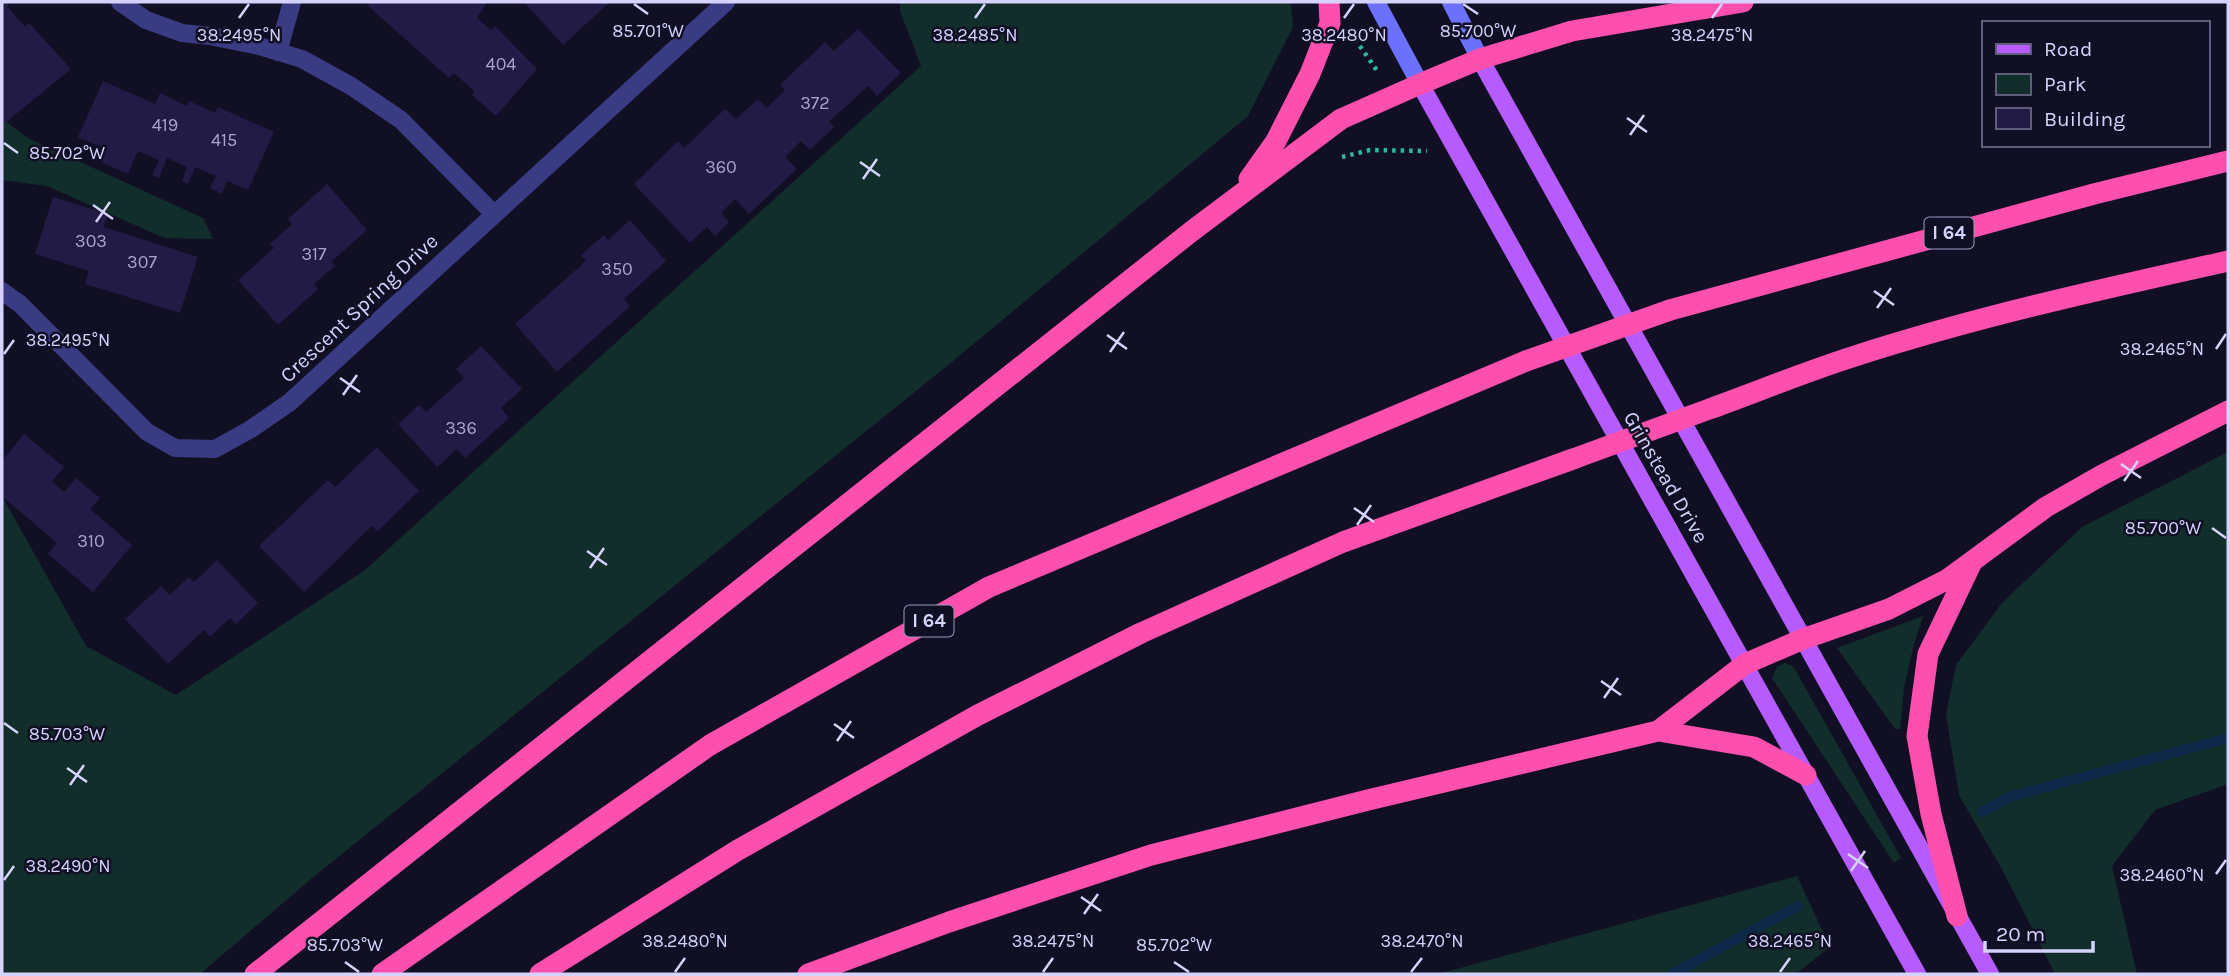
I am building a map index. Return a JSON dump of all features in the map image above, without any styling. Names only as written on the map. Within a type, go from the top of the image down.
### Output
[{"type":"highway","points":[[1237,197],[1276,141],[1310,74],[1330,23],[1329,2]]},
{"type":"highway","points":[[255,974],[1237,197],[1341,119],[1480,59],[1572,31],[1743,2]]},
{"type":"highway","name":"I 64","points":[[382,974],[710,745],[989,587],[1526,361],[1670,310],[2094,194],[2228,161]]},
{"type":"highway","points":[[540,974],[738,850],[978,715],[1141,633],[1343,542],[1851,357],[1926,334],[2103,289],[2228,261]]},
{"type":"highway","points":[[1658,730],[1745,664],[1803,639],[1889,608],[1948,579],[2046,507],[2102,475],[2228,411]]},
{"type":"highway","points":[[1957,916],[1931,814],[1917,736],[1928,654],[1972,561]]},
{"type":"highway","points":[[808,974],[948,922],[1151,855],[1658,730],[1754,747],[1806,775]]},
{"type":"main road","name":"Grinstead Drive","points":[[1480,59],[1990,974]]},
{"type":"main road","name":"Grinstead Drive","points":[[1420,84],[1917,974]]},
{"type":"street","points":[[278,52],[292,2]]},
{"type":"street","name":"Crescent Spring Drive","points":[[2,291],[20,304],[148,432],[175,448],[215,449],[251,429],[289,402],[726,2]]},
{"type":"street","name":"Grinstead Drive","points":[[1376,2],[1420,84]]},
{"type":"street","name":"Grinstead Drive","points":[[1451,2],[1480,59]]},
{"type":"street","points":[[126,6],[146,20],[182,33],[211,36],[302,59],[351,86],[401,120],[494,214]]},
{"type":"path","points":[[1337,158],[1370,150],[1430,152]]},
{"type":"green space","points":[[900,2],[1291,2],[1293,27],[1248,116],[953,361],[311,879],[200,974],[2,974],[2,496],[86,646],[176,695],[365,570],[921,66],[900,11]]},
{"type":"green space","points":[[2,119],[28,138],[203,218],[213,239],[164,238],[47,186],[2,180]]},
{"type":"green space","points":[[2228,452],[2228,784],[2155,810],[2112,866],[2137,974],[2055,974],[2004,873],[1959,795],[1946,714],[1956,665],[2002,603],[2082,527]]},
{"type":"green space","points":[[1923,616],[1904,688],[1900,729],[1895,729],[1837,648]]},
{"type":"green space","points":[[1785,663],[1796,671],[1901,858],[1894,863],[1772,678],[1777,667]]},
{"type":"green space","points":[[1797,876],[1830,947],[1796,974],[1438,974]]},
{"type":"building","points":[[2,2],[12,2],[7,6],[25,27],[29,23],[71,69],[5,123],[2,119]]},
{"type":"building","points":[[372,2],[487,2],[477,18],[491,30],[495,26],[537,69],[496,116],[472,95],[475,92],[454,73],[449,78],[368,6]]},
{"type":"building","points":[[524,2],[610,2],[563,45]]},
{"type":"building","points":[[858,29],[901,73],[877,96],[868,86],[829,122],[834,127],[810,150],[801,141],[785,157],[797,169],[749,214],[735,199],[721,213],[729,222],[715,236],[707,227],[690,243],[634,184],[678,141],[684,148],[725,109],[736,119],[758,99],[767,108],[785,90],[780,85],[825,42],[834,51]]},
{"type":"building","points":[[103,81],[155,104],[160,93],[187,106],[189,101],[215,113],[218,107],[274,132],[248,190],[227,181],[222,194],[210,188],[216,176],[195,167],[188,184],[182,181],[187,167],[167,158],[159,178],[152,175],[159,160],[138,151],[128,174],[96,160],[101,147],[78,137]]},
{"type":"building","points":[[327,184],[367,230],[331,262],[335,266],[314,284],[318,289],[278,325],[238,280],[274,248],[270,244],[292,224],[288,219]]},
{"type":"building","points":[[53,197],[108,214],[104,227],[198,257],[180,313],[85,284],[89,271],[35,254]]},
{"type":"building","points":[[630,220],[666,261],[624,299],[630,306],[557,372],[515,324],[586,261],[581,255],[604,235],[608,240]]},
{"type":"building","points":[[481,346],[522,389],[501,408],[509,418],[465,458],[457,449],[437,467],[398,424],[419,405],[426,412],[464,378],[456,369]]},
{"type":"building","points":[[24,434],[64,467],[52,481],[64,492],[76,478],[100,498],[90,509],[132,545],[93,592],[48,554],[57,543],[2,496],[2,461]]},
{"type":"building","points":[[377,447],[419,491],[378,531],[372,526],[304,592],[259,546],[328,480],[335,487]]},
{"type":"building","points":[[217,560],[258,603],[236,624],[230,618],[210,637],[204,630],[168,664],[125,619],[161,586],[170,595],[189,577],[194,582]]},
{"type":"waterway","points":[[1982,812],[2012,796],[2228,738]]},
{"type":"waterway","points":[[1672,974],[1798,906]]}]
